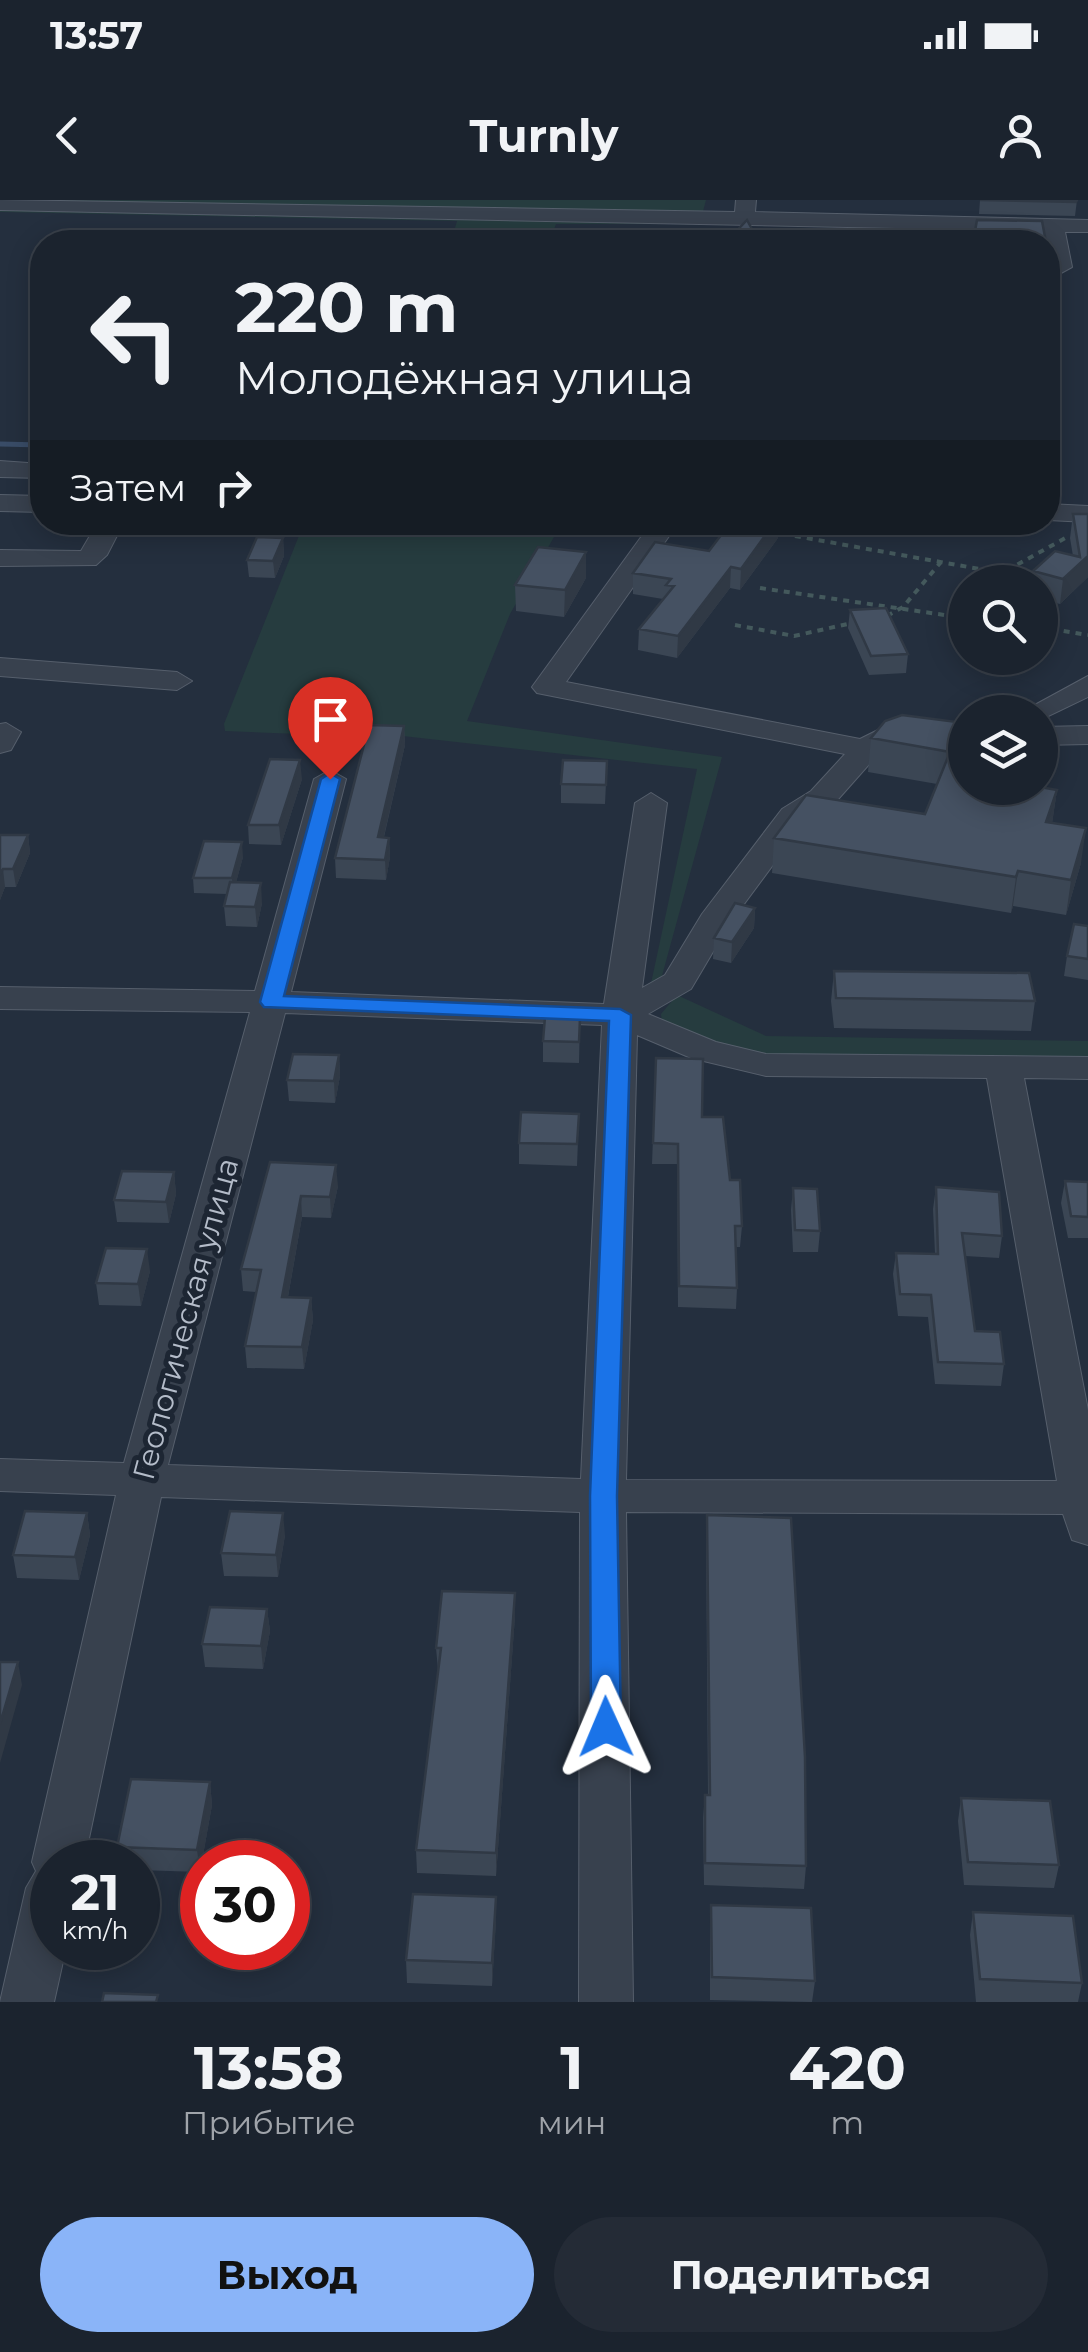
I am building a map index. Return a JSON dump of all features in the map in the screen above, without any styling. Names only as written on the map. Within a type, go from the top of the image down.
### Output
[{"type":"street","points":[[814,220],[821,208],[843,200]]},
{"type":"street","points":[[931,222],[930,214],[940,200]]},
{"type":"street","points":[[0,204],[746,209],[814,220],[1088,226]]},
{"type":"street","points":[[1053,225],[1054,230]]},
{"type":"street","points":[[1060,262],[1061,267]]},
{"type":"street","points":[[0,469],[30,470]]},
{"type":"street","points":[[0,503],[30,504]]},
{"type":"street","points":[[0,558],[86,559],[94,555],[104,535]]},
{"type":"street","points":[[657,535],[547,687],[866,749]]},
{"type":"street","points":[[0,667],[177,681]]},
{"type":"street","points":[[1058,701],[1088,685]]},
{"type":"street","points":[[1058,736],[1088,736]]},
{"type":"street","points":[[620,1015],[680,982],[714,921],[767,848],[793,816],[822,798],[866,749],[880,738],[948,739]]},
{"type":"street","name":"Геологическая улица","points":[[63,1840],[142,1480],[330,779]]},
{"type":"street","points":[[606,2002],[603,1496],[620,1015],[651,803]]},
{"type":"street","points":[[0,998],[271,1002],[620,1015],[704,1050],[766,1065],[1088,1068]]},
{"type":"street","points":[[0,1475],[1086,1508],[1004,1066]]},
{"type":"street","points":[[27,2002],[34,1970]]},
{"type":"path","points":[[795,536],[1002,572],[1081,524]]},
{"type":"path","points":[[874,619],[904,607],[941,562]]},
{"type":"path","points":[[760,588],[948,615]]},
{"type":"path","points":[[735,625],[794,636],[857,622]]},
{"type":"path","points":[[1058,631],[1088,635]]},
{"type":"green space","points":[[0,200],[706,200],[702,215]]},
{"type":"green space","points":[[0,206],[652,219],[651,224],[556,224],[554,230],[454,230],[457,221],[0,212]]},
{"type":"green space","points":[[299,535],[555,535],[510,614],[467,721],[722,757],[660,983],[650,988],[697,769],[349,730],[324,735],[225,731],[224,724]]},
{"type":"green space","points":[[677,995],[766,1036],[1088,1041],[1088,1061],[766,1057],[663,1029],[661,1014]]},
{"type":"building","points":[[980,200],[1077,200],[1076,202]]},
{"type":"building","points":[[747,220],[752,230],[737,230]]},
{"type":"building","points":[[977,220],[1042,221],[1044,230],[975,230]]},
{"type":"building","points":[[1073,514],[1088,514],[1088,556],[1063,579],[1058,578],[1058,565],[1040,565],[1055,551],[1080,557]]},
{"type":"building","points":[[721,535],[766,535],[741,569],[731,567],[678,636],[639,629],[674,586],[666,585],[671,579],[633,573],[655,542],[709,551]]},
{"type":"building","points":[[257,537],[283,538],[273,561],[247,560]]},
{"type":"building","points":[[538,547],[586,552],[565,590],[515,585]]},
{"type":"building","points":[[886,608],[908,654],[871,656],[850,610]]},
{"type":"building","points":[[902,715],[948,721],[948,752],[871,738],[885,721]]},
{"type":"building","points":[[369,725],[404,726],[378,837],[389,838],[385,860],[335,858]]},
{"type":"building","points":[[948,757],[948,805],[1052,805],[1046,822],[1086,828],[1071,880],[1018,871],[1016,877],[774,838],[806,795],[925,814]]},
{"type":"building","points":[[270,759],[300,760],[279,825],[248,825]]},
{"type":"building","points":[[563,760],[607,761],[606,785],[561,784]]},
{"type":"building","points":[[0,835],[28,835],[13,869],[3,869],[0,875]]},
{"type":"building","points":[[204,841],[242,842],[232,878],[193,878]]},
{"type":"building","points":[[230,882],[261,883],[255,907],[224,906]]},
{"type":"building","points":[[735,903],[755,908],[732,942],[714,938]]},
{"type":"building","points":[[1074,924],[1088,926],[1088,959],[1067,956]]},
{"type":"building","points":[[834,971],[1029,973],[1035,1001],[836,998]]},
{"type":"building","points":[[545,1017],[580,1018],[579,1042],[543,1041]]},
{"type":"building","points":[[293,1054],[339,1055],[334,1081],[287,1080]]},
{"type":"building","points":[[656,1058],[703,1059],[702,1117],[723,1117],[730,1180],[740,1180],[742,1226],[735,1226],[737,1288],[679,1286],[678,1144],[653,1143]]},
{"type":"building","points":[[521,1112],[579,1114],[577,1144],[519,1143]]},
{"type":"building","points":[[270,1162],[336,1165],[330,1197],[301,1196],[282,1297],[311,1298],[302,1347],[245,1346],[261,1270],[241,1269]]},
{"type":"building","points":[[122,1171],[174,1172],[166,1202],[114,1200]]},
{"type":"building","points":[[1065,1181],[1088,1182],[1088,1217],[1071,1216]]},
{"type":"building","points":[[936,1187],[999,1192],[1002,1236],[962,1233],[975,1331],[1000,1332],[1004,1364],[938,1362],[931,1295],[900,1294],[896,1253],[938,1254]]},
{"type":"building","points":[[793,1188],[817,1189],[820,1231],[795,1230]]},
{"type":"building","points":[[106,1248],[147,1249],[138,1284],[96,1283]]},
{"type":"building","points":[[25,1511],[87,1513],[75,1557],[13,1555]]},
{"type":"building","points":[[230,1511],[283,1513],[276,1555],[221,1553]]},
{"type":"building","points":[[707,1515],[791,1518],[805,1757],[806,1866],[705,1863],[705,1795],[710,1795]]},
{"type":"building","points":[[442,1591],[515,1593],[496,1853],[416,1850],[441,1648],[436,1648]]},
{"type":"building","points":[[210,1607],[267,1609],[261,1646],[202,1644]]},
{"type":"building","points":[[0,1662],[18,1662],[0,1724]]},
{"type":"building","points":[[131,1779],[210,1782],[199,1840],[180,1840],[180,1849],[160,1849],[160,1840],[118,1840]]},
{"type":"building","points":[[961,1798],[1050,1801],[1059,1865],[968,1862]]},
{"type":"building","points":[[413,1894],[496,1897],[492,1963],[406,1960]]},
{"type":"building","points":[[711,1905],[811,1908],[815,1981],[712,1977]]},
{"type":"building","points":[[973,1912],[1073,1916],[1082,1983],[980,1979]]},
{"type":"building","points":[[104,1993],[158,1995],[156,2002],[102,2002]]},
{"type":"waterway","points":[[0,444],[30,445]]},
{"type":"route","points":[[330,779],[271,1002],[620,1015],[603,1496],[606,1727]]}]
